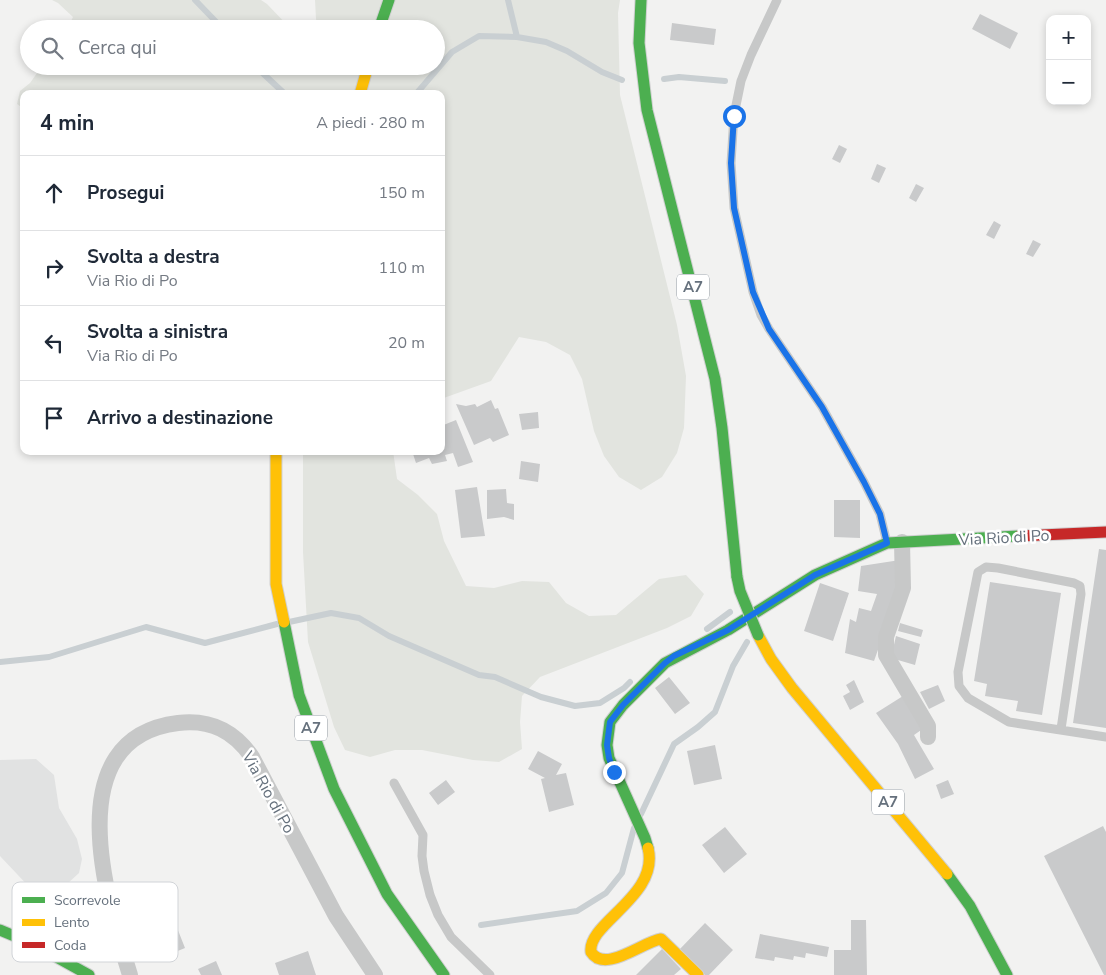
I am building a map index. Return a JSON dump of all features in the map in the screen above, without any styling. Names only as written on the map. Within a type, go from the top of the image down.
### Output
[{"type":"main road","points":[[382,20],[389,0]]},
{"type":"main road","name":"A7","points":[[641,0],[640,43],[646,102],[715,379],[722,418],[733,551],[737,577],[747,609],[771,659],[792,688],[941,865],[970,906],[1007,975]]},
{"type":"main road","points":[[361,90],[365,75]]},
{"type":"main road","name":"A7","points":[[276,455],[276,584],[299,695],[334,789],[387,894],[444,975]]},
{"type":"main road","name":"Via Rio di Po","points":[[698,975],[661,938],[649,940],[621,957],[614,959],[598,959],[591,951],[595,936],[633,897],[649,868],[650,857],[646,838],[609,758],[607,745],[610,722],[623,705],[674,656],[728,630],[815,575],[894,542],[1106,532]]},
{"type":"main road","points":[[0,930],[12,935]]},
{"type":"main road","points":[[65,962],[89,975]]},
{"type":"street","points":[[894,542],[903,588],[884,646],[886,655],[928,726],[928,737]]},
{"type":"street","name":"Via Rio di Po","points":[[106,882],[102,864],[99,825],[101,796],[109,771],[126,747],[154,729],[184,722],[205,724],[223,730],[239,740],[252,757],[336,916],[374,975]]},
{"type":"street","name":"Via Rio di Po","points":[[126,962],[130,975]]},
{"type":"lane","points":[[776,0],[741,81],[736,107],[731,163],[734,208],[753,292],[761,314],[769,329],[822,407],[864,482],[894,542]]},
{"type":"lane","points":[[1060,728],[1081,594],[1080,586],[1074,583],[986,567],[978,572],[958,672],[960,686],[968,698],[1009,722],[1060,728],[1106,737]]},
{"type":"lane","points":[[394,783],[423,835],[422,856],[424,871],[430,895],[438,915],[451,937],[490,975]]},
{"type":"shaded area","points":[[52,0],[261,0],[282,20],[72,20],[73,17]]},
{"type":"shaded area","points":[[315,0],[620,0],[618,13],[620,95],[677,325],[686,376],[684,428],[677,453],[662,477],[641,490],[619,477],[604,456],[594,431],[582,379],[570,355],[546,342],[519,337],[491,381],[445,398],[445,90],[21,90],[36,75],[445,75],[445,20],[316,19]]},
{"type":"shaded area","points":[[20,91],[20,106],[17,104]]},
{"type":"shaded area","points":[[303,455],[394,455],[397,479],[418,495],[437,514],[444,541],[466,586],[494,588],[522,581],[549,582],[566,603],[589,616],[616,615],[659,579],[686,575],[704,594],[691,616],[667,628],[540,677],[522,696],[520,722],[522,749],[499,762],[473,760],[422,750],[395,750],[370,757],[345,750],[334,727],[308,642],[303,552]]},
{"type":"shaded area","points":[[36,759],[54,775],[59,808],[77,839],[82,859],[79,873],[69,882],[25,882],[0,856],[0,760]]},
{"type":"building","points":[[980,14],[1018,33],[1010,49],[972,29]]},
{"type":"building","points":[[672,23],[716,29],[714,45],[670,40]]},
{"type":"building","points":[[839,145],[847,149],[840,163],[832,159]]},
{"type":"building","points":[[877,164],[886,168],[879,183],[871,179]]},
{"type":"building","points":[[916,184],[924,188],[916,202],[909,198]]},
{"type":"building","points":[[994,221],[1001,225],[994,239],[986,235]]},
{"type":"building","points":[[1033,240],[1041,244],[1033,257],[1026,254]]},
{"type":"building","points":[[491,400],[495,409],[498,408],[509,435],[493,442],[490,438],[474,445],[456,404],[466,406],[475,404],[477,407]]},
{"type":"building","points":[[538,412],[539,428],[522,430],[519,414]]},
{"type":"building","points":[[456,420],[473,462],[458,467],[453,453],[445,455],[445,424]]},
{"type":"building","points":[[413,455],[445,455],[447,461],[432,464],[429,458],[416,463]]},
{"type":"building","points":[[521,461],[540,464],[538,482],[519,479]]},
{"type":"building","points":[[477,487],[485,536],[461,538],[455,490]]},
{"type":"building","points":[[506,489],[507,503],[514,504],[514,520],[504,517],[487,519],[487,490]]},
{"type":"building","points":[[834,500],[860,500],[860,538],[834,537]]},
{"type":"building","points":[[1099,549],[1106,550],[1106,728],[1073,723]]},
{"type":"building","points":[[900,560],[900,588],[874,661],[845,653],[850,619],[856,622],[859,608],[871,611],[877,594],[858,591],[861,566]]},
{"type":"building","points":[[990,582],[1061,593],[1042,715],[1016,711],[1018,701],[985,696],[987,684],[974,681]]},
{"type":"building","points":[[820,583],[849,593],[833,641],[804,631]]},
{"type":"building","points":[[900,623],[923,630],[921,637],[898,631]]},
{"type":"building","points":[[896,636],[920,644],[915,665],[891,658]]},
{"type":"building","points":[[669,677],[690,703],[675,714],[655,688]]},
{"type":"building","points":[[854,680],[864,702],[850,710],[843,696],[850,692],[846,685]]},
{"type":"building","points":[[938,685],[945,701],[929,709],[920,692]]},
{"type":"building","points":[[903,696],[924,728],[914,735],[934,769],[915,779],[898,744],[876,713]]},
{"type":"building","points":[[715,745],[722,779],[694,785],[687,751]]},
{"type":"building","points":[[538,751],[562,764],[556,775],[566,773],[574,805],[549,812],[541,779],[545,778],[528,769]]},
{"type":"building","points":[[446,780],[455,792],[438,805],[429,793]]},
{"type":"building","points":[[948,780],[954,794],[941,799],[936,785]]},
{"type":"building","points":[[1103,826],[1106,832],[1106,975],[1104,975],[1044,856]]},
{"type":"building","points":[[725,827],[747,854],[724,873],[702,845]]},
{"type":"building","points":[[851,920],[866,920],[867,975],[834,975],[834,950],[851,950]]},
{"type":"building","points":[[705,923],[733,950],[709,975],[705,975],[679,950]]},
{"type":"building","points":[[178,930],[185,948],[178,951]]},
{"type":"building","points":[[760,934],[829,947],[827,957],[806,953],[805,958],[794,956],[793,960],[775,957],[774,961],[755,958]]},
{"type":"building","points":[[662,949],[681,969],[674,975],[636,975]]},
{"type":"building","points":[[308,951],[316,975],[279,975],[275,963]]},
{"type":"building","points":[[216,961],[222,975],[201,975],[198,969]]},
{"type":"waterway","points":[[195,0],[214,20]]},
{"type":"waterway","points":[[508,0],[517,37]]},
{"type":"waterway","points":[[445,60],[452,52],[479,36],[517,37],[546,42],[567,51],[602,72],[622,80]]},
{"type":"waterway","points":[[265,75],[281,90]]},
{"type":"waterway","points":[[419,90],[432,75]]},
{"type":"waterway","points":[[664,79],[679,77],[725,81]]},
{"type":"waterway","points":[[707,629],[730,612]]},
{"type":"waterway","points":[[289,622],[331,613],[359,618],[389,636],[479,675],[495,677],[541,697],[575,706],[600,703],[630,682]]},
{"type":"waterway","points":[[0,662],[49,657],[146,627],[205,643],[277,624]]},
{"type":"waterway","points":[[641,814],[674,744],[715,712],[733,666],[747,642]]},
{"type":"waterway","points":[[481,925],[577,911],[606,893],[622,873],[634,828]]},
{"type":"traffic: fast","points":[[382,20],[389,0]]},
{"type":"traffic: fast","points":[[641,0],[639,43],[647,110],[715,379],[722,428],[737,577]]},
{"type":"traffic: fast","points":[[648,848],[609,758],[607,745],[610,722],[623,705],[665,663],[728,630],[815,575],[887,543],[1020,536]]},
{"type":"traffic: fast","points":[[737,577],[740,591],[758,635]]},
{"type":"traffic: fast","points":[[284,622],[299,695],[334,789],[387,894],[444,975]]},
{"type":"traffic: fast","points":[[947,874],[970,906],[1007,975]]},
{"type":"traffic: fast","points":[[0,930],[12,935]]},
{"type":"traffic: fast","points":[[65,962],[89,975]]},
{"type":"traffic: slow","points":[[361,90],[365,75]]},
{"type":"traffic: slow","points":[[276,455],[276,584],[284,622]]},
{"type":"traffic: slow","points":[[758,635],[771,659],[792,688],[947,874]]},
{"type":"traffic: slow","points":[[648,848],[649,865],[644,880],[634,894],[600,930],[593,941],[591,952],[597,958],[605,960],[624,955],[661,939],[698,975]]},
{"type":"traffic: jam","points":[[1020,536],[1106,532]]},
{"type":"route","points":[[614,772],[607,745],[610,722],[623,705],[665,663],[674,656],[728,630],[815,575],[887,543],[880,514],[864,482],[822,407],[769,329],[753,292],[734,208],[731,163],[734,116]]}]
